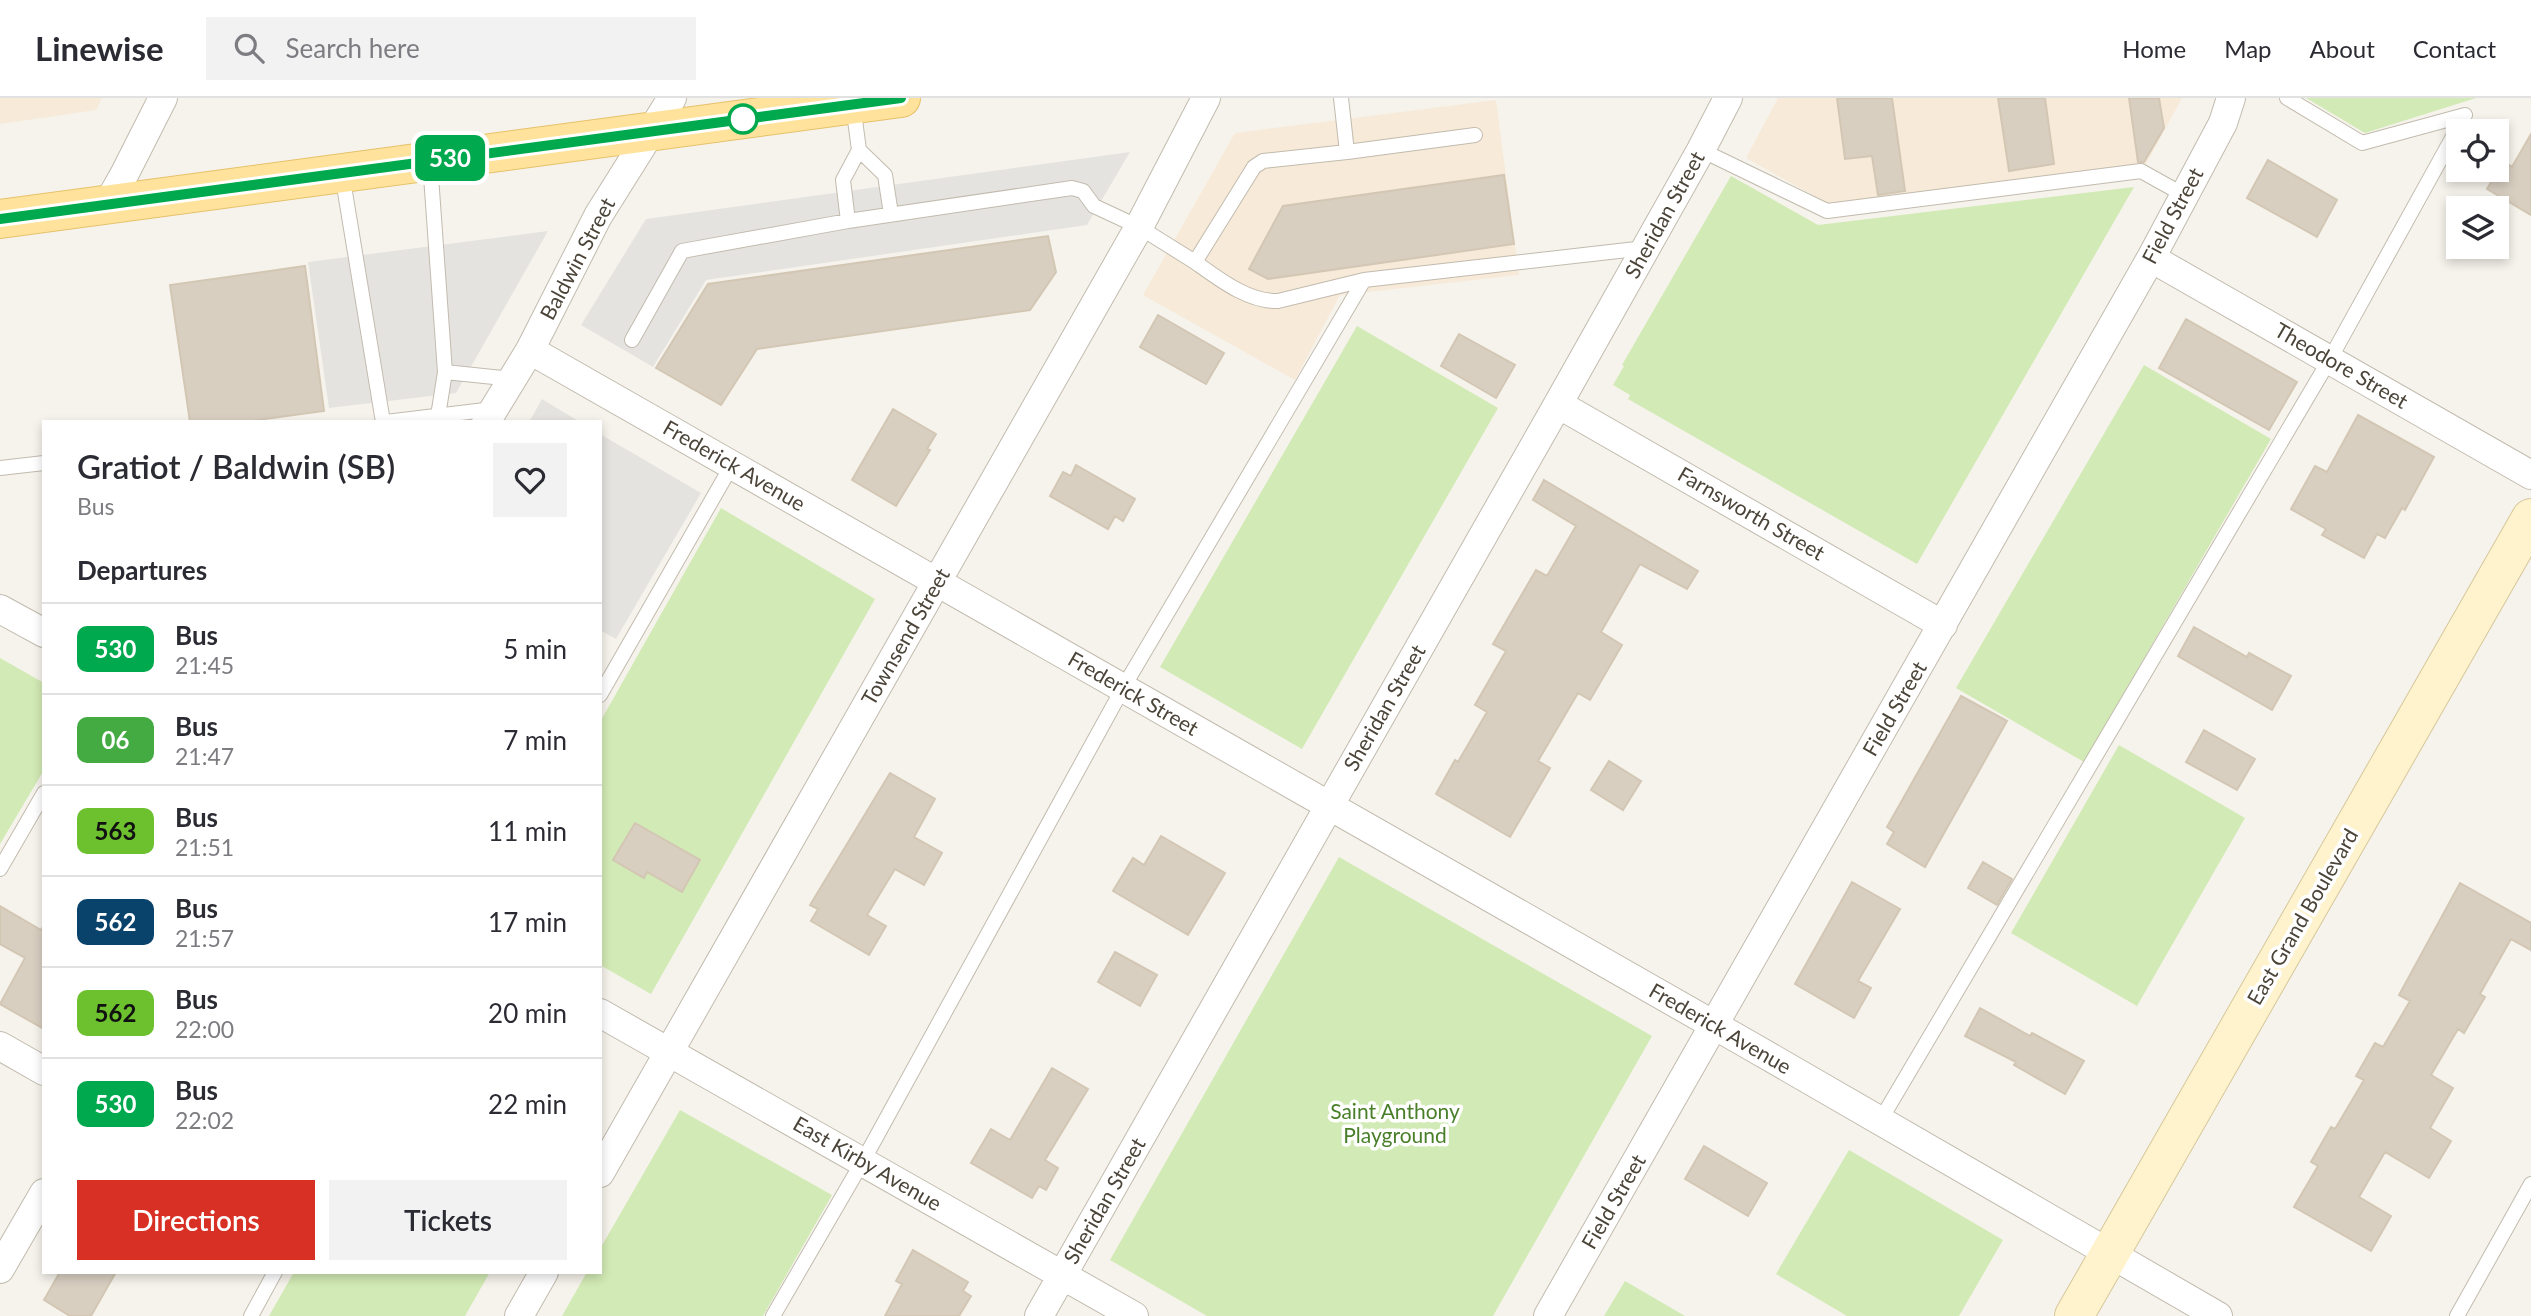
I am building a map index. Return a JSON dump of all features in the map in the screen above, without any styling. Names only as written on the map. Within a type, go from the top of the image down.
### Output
[{"type":"main road","points":[[0,219],[901,98]]},
{"type":"main road","name":"East Grand Boulevard","points":[[2074,1316],[2531,518]]},
{"type":"street","points":[[107,205],[163,98]]},
{"type":"street","name":"Baldwin Street","points":[[490,415],[530,350],[598,216],[672,98]]},
{"type":"street","name":"Townsend Street","points":[[602,1170],[1139,227],[1206,98]]},
{"type":"street","name":"Sheridan Street","points":[[1039,1316],[1647,247],[1728,98]]},
{"type":"street","name":"Field Street","points":[[1549,1316],[2151,258],[2223,123],[2231,98]]},
{"type":"street","name":"Theodore Street","points":[[2151,258],[2531,475]]},
{"type":"street","name":"Frederick Avenue","points":[[530,350],[937,582]]},
{"type":"street","name":"Farnsworth Street","points":[[1558,404],[1943,625]]},
{"type":"street","name":"Frederick Street","points":[[937,582],[1329,806]]},
{"type":"street","points":[[0,609],[42,632]]},
{"type":"street","name":"Frederick Avenue","points":[[1329,806],[2110,1254]]},
{"type":"street","name":"East Kirby Avenue","points":[[602,1014],[1134,1316]]},
{"type":"street","points":[[0,1046],[42,1070]]},
{"type":"street","points":[[0,1269],[42,1196]]},
{"type":"street","points":[[2110,1254],[2218,1316]]},
{"type":"street","points":[[519,1316],[543,1274]]},
{"type":"lane","points":[[1341,98],[1347,152]]},
{"type":"lane","points":[[1880,1121],[2330,359],[2465,115],[2362,143],[2287,98]]},
{"type":"lane","points":[[848,221],[843,180],[859,150],[853,105]]},
{"type":"lane","points":[[1195,262],[1254,167],[1263,161],[1475,135]]},
{"type":"lane","points":[[859,150],[885,175],[891,214]]},
{"type":"lane","points":[[1701,150],[1827,211],[2141,171],[2184,195]]},
{"type":"lane","points":[[430,161],[445,372],[438,415]]},
{"type":"lane","points":[[342,173],[384,420]]},
{"type":"lane","points":[[632,340],[682,251],[891,214],[1073,188],[1083,191],[1094,206],[1139,227],[1237,289],[1266,302],[1364,280],[1647,247]]},
{"type":"lane","points":[[773,1316],[863,1161],[1123,688],[1364,280]]},
{"type":"lane","points":[[445,372],[512,379]]},
{"type":"lane","points":[[399,420],[438,415],[490,415]]},
{"type":"lane","points":[[0,468],[42,463]]},
{"type":"lane","points":[[602,692],[732,465]]},
{"type":"lane","points":[[0,869],[42,796]]},
{"type":"lane","points":[[2457,1316],[2531,1184]]},
{"type":"lane","points":[[251,1316],[274,1274]]},
{"type":"shaded area","points":[[0,98],[102,98],[96,110],[0,124]]},
{"type":"shaded area","points":[[1778,98],[2182,98],[2145,166],[1827,203],[1746,158]]},
{"type":"shaded area","points":[[1496,100],[1519,275],[1340,295],[1295,380],[1143,295],[1235,133]]},
{"type":"shaded area","points":[[1130,152],[1087,225],[706,280],[653,367],[581,325],[646,219]]},
{"type":"shaded area","points":[[548,231],[456,393],[329,408],[308,262]]},
{"type":"shaded area","points":[[542,399],[577,420],[530,420]]},
{"type":"shaded area","points":[[602,435],[701,493],[616,639],[602,631]]},
{"type":"green space","points":[[2306,98],[2476,98],[2365,133]]},
{"type":"green space","points":[[1731,176],[1818,225],[2134,187],[1917,564],[1628,399],[1630,395],[1613,385]]},
{"type":"green space","points":[[1357,326],[1498,408],[1302,749],[1160,667]]},
{"type":"green space","points":[[2144,365],[2271,439],[2084,762],[1956,688]]},
{"type":"green space","points":[[721,508],[875,599],[651,994],[602,966],[602,718]]},
{"type":"green space","points":[[0,658],[42,682],[42,773],[0,844]]},
{"type":"green space","points":[[2119,745],[2245,818],[2137,1006],[2011,933]]},
{"type":"green space","name":"Saint Anthony Playground","points":[[1339,857],[1652,1036],[1493,1316],[1207,1316],[1110,1260]]},
{"type":"green space","points":[[680,1110],[832,1195],[763,1316],[562,1316],[586,1274],[602,1274],[602,1246]]},
{"type":"green space","points":[[1849,1150],[2003,1240],[1959,1316],[1847,1316],[1776,1274]]},
{"type":"green space","points":[[293,1274],[489,1274],[465,1316],[269,1316]]},
{"type":"green space","points":[[1625,1281],[1685,1316],[1604,1316]]},
{"type":"building","points":[[1837,98],[1892,98],[1905,191],[1878,195],[1872,156],[1845,159]]},
{"type":"building","points":[[1998,98],[2045,98],[2054,164],[2009,171]]},
{"type":"building","points":[[2129,98],[2159,98],[2164,128],[2144,162],[2138,162]]},
{"type":"building","points":[[2531,134],[2531,215],[2509,202],[2509,196],[2499,196],[2487,189],[2491,182],[2509,182],[2509,165],[2512,167]]},
{"type":"building","points":[[2268,160],[2337,200],[2317,237],[2247,198]]},
{"type":"building","points":[[1504,175],[1514,244],[1268,279],[1249,269],[1283,206]]},
{"type":"building","points":[[1048,236],[1056,272],[1030,310],[757,349],[721,405],[656,368],[708,284]]},
{"type":"building","points":[[305,266],[324,411],[258,420],[190,420],[170,285]]},
{"type":"building","points":[[1158,315],[1224,353],[1206,384],[1140,347]]},
{"type":"building","points":[[2186,319],[2297,382],[2269,430],[2159,368]]},
{"type":"building","points":[[1459,334],[1515,365],[1496,398],[1441,366]]},
{"type":"building","points":[[893,409],[936,434],[927,449],[930,450],[896,506],[852,480]]},
{"type":"building","points":[[2358,415],[2434,457],[2405,510],[2402,508],[2385,538],[2377,534],[2364,558],[2322,535],[2326,529],[2291,509],[2315,466],[2327,472]]},
{"type":"building","points":[[1076,465],[1135,499],[1123,521],[1115,516],[1108,529],[1050,496],[1063,472],[1071,476]]},
{"type":"building","points":[[1544,480],[1698,571],[1687,589],[1640,564],[1601,632],[1622,645],[1590,700],[1578,693],[1538,761],[1550,768],[1510,837],[1436,794],[1487,712],[1475,705],[1506,651],[1493,644],[1536,570],[1547,576],[1576,526],[1533,500]]},
{"type":"building","points":[[2194,627],[2247,657],[2249,653],[2291,676],[2272,710],[2178,656]]},
{"type":"building","points":[[1961,696],[2007,721],[1925,867],[1887,844],[1894,832],[1887,827]]},
{"type":"building","points":[[2204,730],[2255,759],[2237,790],[2186,762]]},
{"type":"building","points":[[1609,761],[1641,781],[1623,810],[1591,790]]},
{"type":"building","points":[[890,773],[935,799],[914,837],[942,853],[924,885],[895,869],[867,915],[886,926],[869,955],[811,921],[818,909],[810,905]]},
{"type":"building","points":[[635,823],[700,860],[682,892],[647,872],[644,878],[613,860]]},
{"type":"building","points":[[1161,836],[1225,873],[1188,935],[1113,891],[1133,858],[1144,865]]},
{"type":"building","points":[[1983,862],[2012,879],[1997,905],[1968,888]]},
{"type":"building","points":[[1852,882],[1900,909],[1858,981],[1871,988],[1854,1018],[1795,984]]},
{"type":"building","points":[[2460,883],[2531,923],[2531,950],[2511,939],[2480,994],[2485,997],[2464,1033],[2458,1029],[2431,1075],[2453,1088],[2430,1128],[2451,1141],[2429,1178],[2385,1152],[2359,1197],[2391,1216],[2371,1251],[2294,1207],[2318,1166],[2311,1162],[2331,1127],[2335,1129],[2364,1080],[2356,1076],[2375,1043],[2383,1047],[2410,1001],[2399,995]]},
{"type":"building","points":[[0,906],[42,928],[42,1028],[0,1004],[25,958],[0,944]]},
{"type":"building","points":[[1115,952],[1157,975],[1140,1006],[1098,982]]},
{"type":"building","points":[[1980,1008],[2030,1036],[2032,1033],[2084,1061],[2065,1094],[2014,1065],[2016,1062],[1965,1036]]},
{"type":"building","points":[[1052,1068],[1088,1089],[1045,1160],[1058,1168],[1046,1190],[1039,1186],[1032,1198],[971,1163],[991,1129],[1010,1140]]},
{"type":"building","points":[[1704,1146],[1767,1183],[1748,1216],[1685,1179]]},
{"type":"building","points":[[913,1250],[968,1282],[963,1291],[971,1296],[959,1316],[885,1316],[902,1284],[896,1281]]},
{"type":"building","points":[[59,1274],[115,1274],[91,1316],[70,1316],[44,1300]]},
{"type":"bus line","name":"530","points":[[0,219],[901,98]]}]
